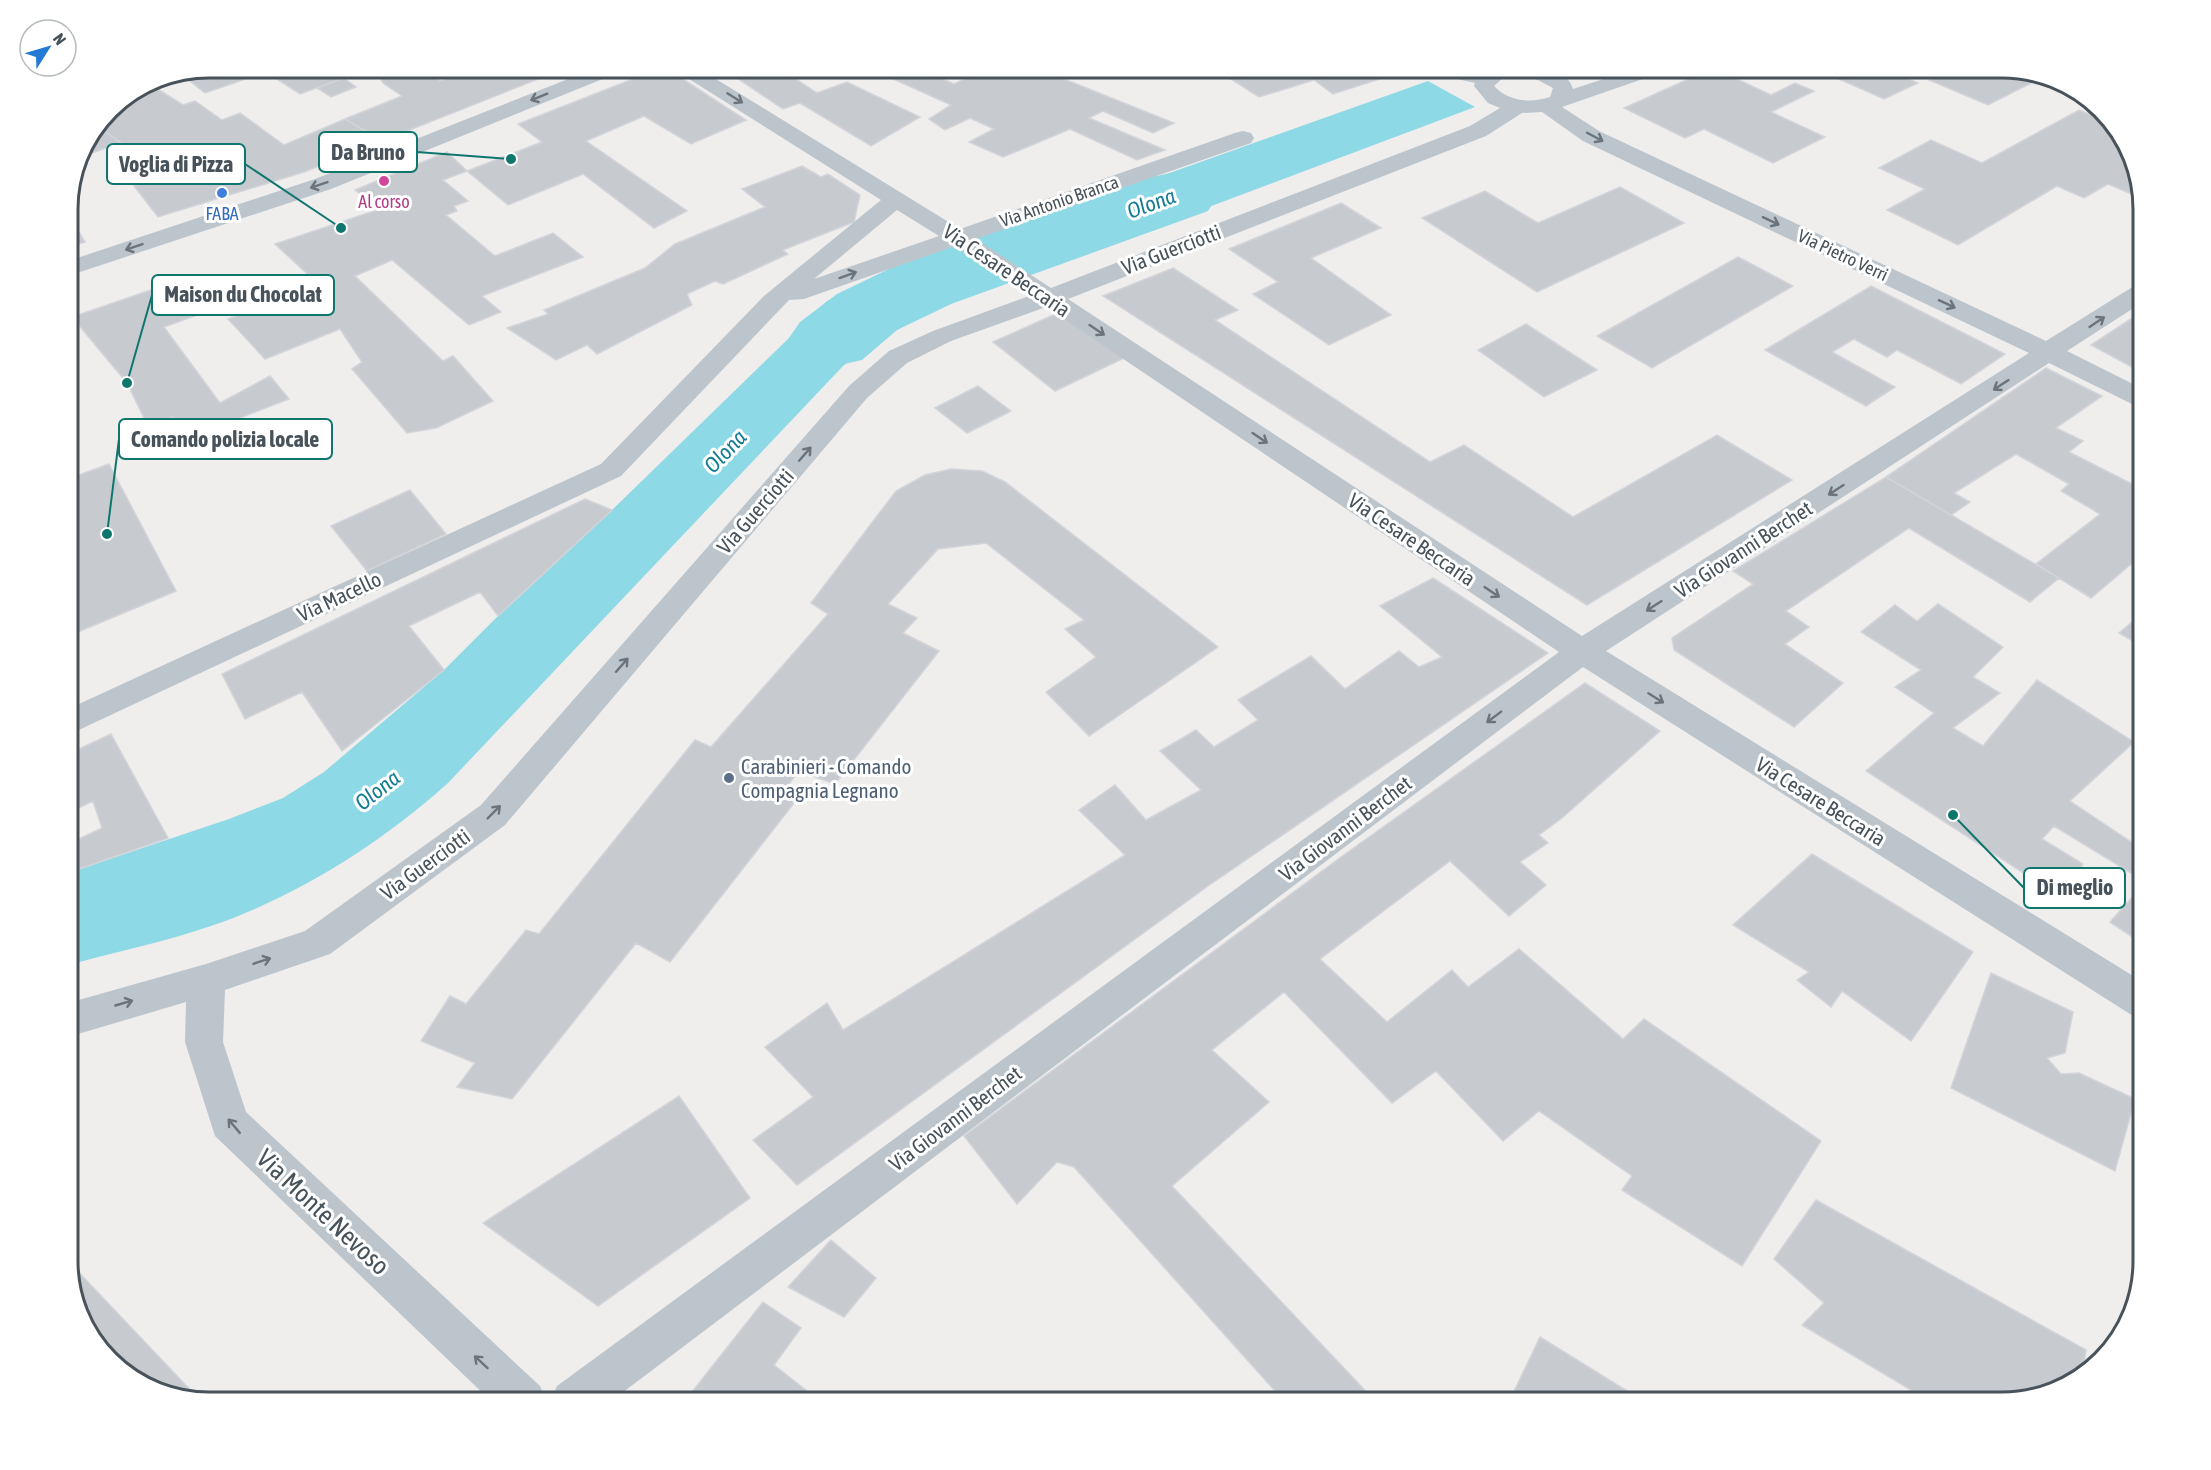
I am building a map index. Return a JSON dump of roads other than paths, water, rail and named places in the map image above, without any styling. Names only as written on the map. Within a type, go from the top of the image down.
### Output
[{"type":"street","points":[[78,266],[323,184],[588,78]]},
{"type":"street","name":"Via Cesare Beccaria","points":[[701,78],[897,198],[1582,651],[2133,995]]},
{"type":"street","name":"Via Pietro Verri","points":[[1486,78],[1484,86],[1492,96],[1541,104],[1592,136],[2133,394]]},
{"type":"street","points":[[1541,104],[1563,93],[1563,86],[1551,78]]},
{"type":"street","name":"Via Guerciotti","points":[[78,1017],[206,980],[317,943],[493,815],[858,392],[898,357],[1039,291],[1478,131],[1541,104],[1624,78]]},
{"type":"street","name":"Via Antonio Branca","points":[[773,301],[963,241],[1243,138]]},
{"type":"street","name":"Via Antonio Branca","points":[[611,470],[773,301],[897,198]]},
{"type":"street","name":"Via Giovanni Berchet","points":[[586,1392],[1582,651],[2133,298]]},
{"type":"street","name":"Via Macello","points":[[78,718],[611,470]]},
{"type":"street","name":"Via Monte Nevoso","points":[[206,980],[204,1042],[229,1124],[513,1392]]},
{"type":"water","points":[[1428,81],[1475,107],[1062,262],[1007,231]]},
{"type":"water","points":[[944,253],[994,286],[915,320],[878,341],[843,366],[448,783],[381,837],[308,883],[234,918],[140,947],[78,962],[78,870],[229,819],[283,798],[324,772],[444,670],[827,301],[872,280]]},
{"type":"waterway","name":"Olona","points":[[831,341],[867,312],[921,286],[1180,194]]},
{"type":"place","name":"Da Bruno","points":[[511,159]]},
{"type":"place","name":"Al corso","points":[[384,181]]},
{"type":"place","name":"FABA","points":[[222,193]]},
{"type":"place","name":"Voglia di Pizza","points":[[341,228]]},
{"type":"place","name":"Maison du Chocolat","points":[[127,383]]},
{"type":"place","name":"Comando polizia locale","points":[[107,534]]},
{"type":"place","name":"Carabinieri - Comando Compagnia Legnano","points":[[729,778]]},
{"type":"place","name":"Di meglio","points":[[1953,815]]}]
